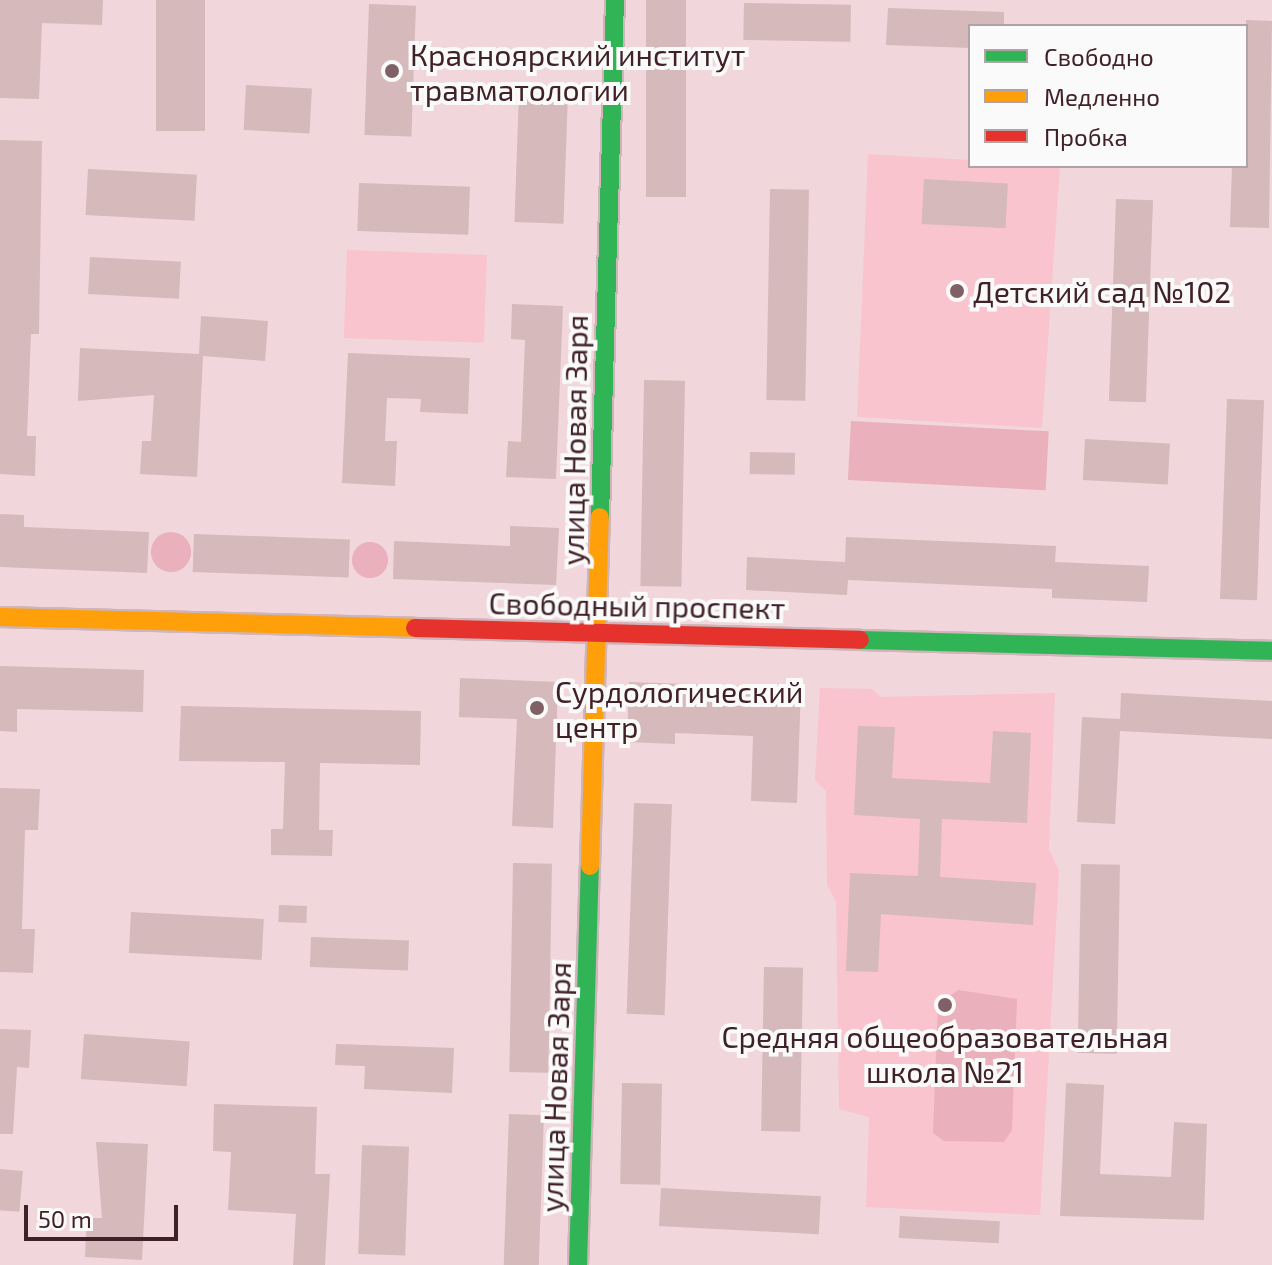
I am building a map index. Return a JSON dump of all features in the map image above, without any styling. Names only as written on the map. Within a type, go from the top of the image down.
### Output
[{"type":"main road","name":"улица Новая Заря","points":[[578,1265],[601,632],[615,0]]},
{"type":"main road","name":"Свободный проспект","points":[[0,617],[1272,651]]},
{"type":"shaded area","name":"Детский сад №102","points":[[868,154],[968,160],[968,168],[1060,168],[1042,428],[857,417]]},
{"type":"shaded area","points":[[347,250],[487,255],[484,343],[344,338]]},
{"type":"shaded area","points":[[851,421],[1049,431],[1046,490],[848,480]]},
{"type":"shaded area","points":[[171,532],[185,538],[191,552],[185,566],[171,572],[157,566],[151,552],[157,538]]},
{"type":"shaded area","points":[[370,542],[383,547],[388,560],[383,573],[370,578],[357,573],[352,560],[357,547]]},
{"type":"shaded area","name":"Средняя общеобразовательная школа №21","points":[[820,688],[872,689],[881,697],[1055,693],[1049,849],[1059,871],[1040,1215],[866,1207],[869,1117],[839,1109],[836,902],[827,885],[826,791],[815,780]]},
{"type":"shaded area","points":[[958,990],[1017,999],[1012,1130],[1004,1142],[944,1141],[933,1133],[938,1005]]},
{"type":"building","points":[[0,0],[103,0],[102,25],[42,23],[39,99],[0,98]]},
{"type":"building","points":[[156,0],[205,0],[205,131],[156,131]]},
{"type":"building","points":[[646,0],[686,0],[686,197],[646,197]]},
{"type":"building","points":[[744,3],[851,5],[850,42],[743,40]]},
{"type":"building","points":[[369,4],[416,6],[411,137],[364,135]]},
{"type":"building","points":[[888,8],[1004,12],[1004,24],[968,24],[968,48],[886,45]]},
{"type":"building","points":[[1246,20],[1272,21],[1269,228],[1230,227],[1232,168],[1248,168]]},
{"type":"building","points":[[246,85],[312,88],[310,133],[244,130]]},
{"type":"building","points":[[519,92],[568,94],[563,224],[514,222]]},
{"type":"building","points":[[0,140],[42,141],[39,334],[31,334],[27,436],[36,436],[35,476],[0,474]]},
{"type":"building","points":[[88,169],[197,175],[194,221],[86,215]]},
{"type":"building","points":[[924,179],[1008,183],[1006,228],[922,224]]},
{"type":"building","points":[[359,183],[470,187],[468,235],[357,231]]},
{"type":"building","points":[[770,189],[809,190],[805,401],[766,400]]},
{"type":"building","points":[[1116,199],[1153,200],[1146,402],[1109,401]]},
{"type":"building","points":[[90,257],[181,262],[179,299],[88,294]]},
{"type":"building","points":[[512,304],[563,306],[556,479],[506,477],[508,441],[521,442],[525,340],[511,339]]},
{"type":"building","points":[[201,316],[268,321],[265,361],[203,356],[197,477],[140,474],[142,441],[151,441],[154,395],[78,401],[80,348],[199,354]]},
{"type":"building","points":[[348,353],[470,358],[468,414],[420,412],[421,399],[387,398],[385,441],[397,441],[395,486],[342,483]]},
{"type":"building","points":[[644,380],[685,381],[681,587],[640,586]]},
{"type":"building","points":[[1227,399],[1264,400],[1257,600],[1220,599]]},
{"type":"building","points":[[1085,439],[1170,443],[1168,484],[1083,480]]},
{"type":"building","points":[[750,452],[795,453],[795,475],[750,474]]},
{"type":"building","points":[[0,514],[24,515],[24,527],[149,532],[147,573],[0,567]]},
{"type":"building","points":[[510,526],[559,528],[556,585],[393,579],[394,541],[510,546]]},
{"type":"building","points":[[194,534],[350,539],[349,577],[193,572]]},
{"type":"building","points":[[846,537],[1056,546],[1055,562],[1149,566],[1147,602],[1052,598],[1052,589],[848,580],[847,595],[746,590],[747,557],[845,562]]},
{"type":"building","points":[[0,666],[144,670],[143,712],[17,709],[17,732],[0,731]]},
{"type":"building","points":[[460,678],[558,682],[553,828],[512,826],[517,719],[459,717]]},
{"type":"building","points":[[629,682],[801,688],[797,803],[751,801],[753,736],[675,733],[675,744],[627,742]]},
{"type":"building","points":[[1121,693],[1272,701],[1272,739],[1120,731],[1115,824],[1077,822],[1082,717],[1120,719]]},
{"type":"building","points":[[181,706],[421,711],[420,765],[320,763],[319,830],[333,830],[332,856],[271,855],[271,829],[283,829],[285,762],[179,761]]},
{"type":"building","points":[[858,726],[895,727],[892,778],[990,783],[993,731],[1031,733],[1027,823],[942,819],[940,877],[1036,883],[1033,925],[881,914],[878,972],[846,971],[850,873],[918,876],[920,819],[854,815]]},
{"type":"building","points":[[0,788],[40,789],[38,830],[25,830],[22,929],[35,929],[33,973],[0,972]]},
{"type":"building","points":[[634,803],[672,804],[665,1015],[627,1014]]},
{"type":"building","points":[[513,863],[552,864],[548,1073],[509,1072]]},
{"type":"building","points":[[1081,864],[1120,865],[1117,1054],[1078,1053]]},
{"type":"building","points":[[279,905],[307,906],[306,923],[278,922]]},
{"type":"building","points":[[131,912],[264,919],[262,960],[129,953]]},
{"type":"building","points":[[311,937],[409,940],[408,970],[310,967]]},
{"type":"building","points":[[764,967],[803,968],[800,1132],[761,1131]]},
{"type":"building","points":[[0,1029],[31,1030],[29,1068],[17,1067],[13,1134],[0,1134]]},
{"type":"building","points":[[84,1034],[190,1041],[187,1086],[81,1079]]},
{"type":"building","points":[[336,1044],[454,1048],[452,1093],[364,1089],[365,1066],[335,1065]]},
{"type":"building","points":[[622,1083],[662,1084],[660,1185],[620,1184]]},
{"type":"building","points":[[1066,1083],[1104,1085],[1100,1174],[1171,1177],[1174,1122],[1207,1124],[1204,1220],[1060,1216]]},
{"type":"building","points":[[214,1104],[317,1107],[315,1174],[330,1174],[325,1265],[293,1265],[296,1214],[228,1210],[231,1152],[213,1151]]},
{"type":"building","points":[[509,1114],[544,1115],[539,1265],[504,1265]]},
{"type":"building","points":[[96,1142],[148,1144],[142,1260],[85,1257],[87,1218],[102,1218]]},
{"type":"building","points":[[362,1145],[409,1147],[405,1256],[358,1254]]},
{"type":"building","points":[[0,1169],[23,1171],[19,1212],[0,1210]]},
{"type":"building","points":[[661,1188],[821,1196],[819,1234],[659,1226]]},
{"type":"building","points":[[900,1216],[1000,1221],[999,1243],[899,1238]]},
{"type":"traffic: fast","points":[[600,517],[615,0]]},
{"type":"traffic: fast","points":[[860,640],[1272,651]]},
{"type":"traffic: fast","points":[[578,1265],[590,866]]},
{"type":"traffic: slow","points":[[590,866],[600,517]]},
{"type":"traffic: slow","points":[[0,617],[415,628]]},
{"type":"traffic: jam","points":[[415,628],[860,640]]},
{"type":"place","name":"Красноярский институт травматологии","points":[[392,71]]},
{"type":"place","name":"Детский сад №102","points":[[957,291]]},
{"type":"place","name":"Сурдологический центр","points":[[537,708]]},
{"type":"place","name":"Средняя общеобразовательная школа №21","points":[[945,1005]]}]
